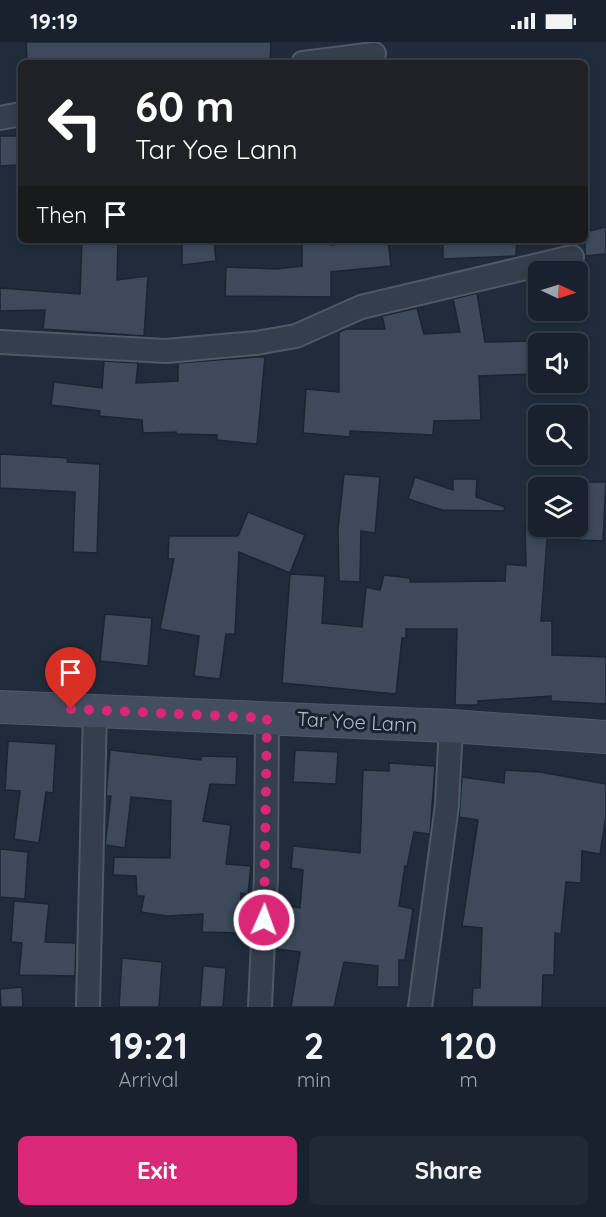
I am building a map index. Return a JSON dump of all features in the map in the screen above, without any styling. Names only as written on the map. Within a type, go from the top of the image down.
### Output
[{"type":"main road","name":"Tar Yoe Lann","points":[[0,707],[451,726],[606,737]]},
{"type":"street","points":[[327,60],[374,54]]},
{"type":"street","points":[[0,118],[18,115]]},
{"type":"street","points":[[0,342],[166,351],[256,344],[296,336],[361,307],[572,257]]},
{"type":"street","points":[[88,1007],[95,710]]},
{"type":"street","points":[[260,1007],[266,876],[267,718]]},
{"type":"street","points":[[420,1007],[447,805],[451,726]]},
{"type":"building","points":[[26,42],[271,42],[270,60],[27,60]]},
{"type":"building","points":[[0,136],[18,136],[18,165],[0,166]]},
{"type":"building","points":[[606,227],[606,254],[585,256],[588,231]]},
{"type":"building","points":[[82,243],[118,243],[117,280],[148,276],[144,336],[43,329],[45,310],[0,311],[0,288],[80,294]]},
{"type":"building","points":[[182,243],[214,243],[216,261],[182,265]]},
{"type":"building","points":[[302,243],[331,243],[331,245],[388,243],[391,266],[331,272],[331,297],[225,296],[226,267],[276,269],[302,266]]},
{"type":"building","points":[[443,243],[517,243],[516,256],[443,259]]},
{"type":"building","points":[[477,293],[485,342],[528,341],[528,374],[479,376],[481,420],[434,421],[433,435],[350,431],[350,437],[303,433],[306,389],[339,392],[339,332],[346,329],[385,329],[382,316],[417,308],[424,334],[460,332],[453,299]]},
{"type":"building","points":[[265,357],[257,444],[217,440],[217,435],[176,434],[176,432],[143,433],[142,420],[99,416],[100,411],[51,405],[54,382],[102,388],[104,361],[138,363],[136,383],[178,381],[178,363]]},
{"type":"building","points":[[0,454],[68,458],[67,462],[100,464],[97,553],[73,552],[75,492],[0,488]]},
{"type":"building","points":[[344,474],[380,477],[375,533],[361,531],[360,582],[339,581],[338,529]]},
{"type":"building","points":[[415,477],[453,490],[453,479],[477,479],[476,497],[505,507],[504,511],[442,510],[408,499]]},
{"type":"building","points":[[588,482],[606,482],[603,541],[578,540],[578,537],[588,537]]},
{"type":"building","points":[[248,512],[305,535],[290,573],[239,552],[235,634],[226,634],[220,679],[194,676],[199,636],[160,629],[174,559],[168,559],[169,536],[238,536]]},
{"type":"building","points":[[525,526],[528,526],[528,537],[547,537],[541,621],[552,621],[552,655],[606,657],[606,704],[551,701],[551,696],[478,701],[478,705],[455,705],[457,629],[406,629],[406,638],[402,638],[396,694],[282,683],[290,574],[325,576],[322,623],[362,627],[366,587],[380,590],[384,575],[410,578],[410,582],[505,581],[506,564],[526,566]]},
{"type":"building","points":[[105,614],[152,618],[148,666],[100,661]]},
{"type":"building","points":[[8,741],[56,744],[53,793],[46,792],[39,843],[14,839],[20,791],[5,790]]},
{"type":"building","points":[[110,750],[201,760],[201,756],[237,757],[236,785],[210,784],[203,821],[231,825],[226,864],[251,866],[248,894],[241,893],[240,933],[202,932],[203,914],[167,916],[141,912],[144,896],[137,896],[136,876],[113,875],[114,857],[170,858],[171,801],[131,797],[125,848],[105,845],[111,796],[106,796]]},
{"type":"building","points":[[295,750],[338,752],[336,784],[293,782]]},
{"type":"building","points":[[389,763],[435,766],[430,834],[414,832],[407,867],[405,866],[399,906],[413,909],[405,960],[399,960],[399,987],[377,987],[378,966],[344,962],[334,1007],[291,1007],[300,952],[276,949],[278,930],[285,931],[288,906],[300,908],[303,870],[291,868],[293,846],[360,853],[363,770],[389,771]]},
{"type":"building","points":[[505,770],[540,772],[606,784],[606,816],[600,854],[582,851],[581,883],[566,882],[561,934],[555,933],[554,975],[543,975],[542,1007],[472,1007],[473,988],[480,988],[482,928],[462,926],[478,820],[459,817],[462,777],[504,783]]},
{"type":"building","points":[[0,849],[28,852],[25,899],[0,897]]},
{"type":"building","points":[[14,901],[49,904],[45,942],[76,943],[75,976],[19,975],[22,943],[11,942]]},
{"type":"building","points":[[122,958],[162,962],[159,1007],[119,1007]]},
{"type":"building","points":[[203,966],[226,968],[223,1007],[200,1007]]},
{"type":"building","points":[[22,987],[23,1007],[1,1007],[0,989]]},
{"type":"route","points":[[71,709],[267,718],[264,920]]}]
